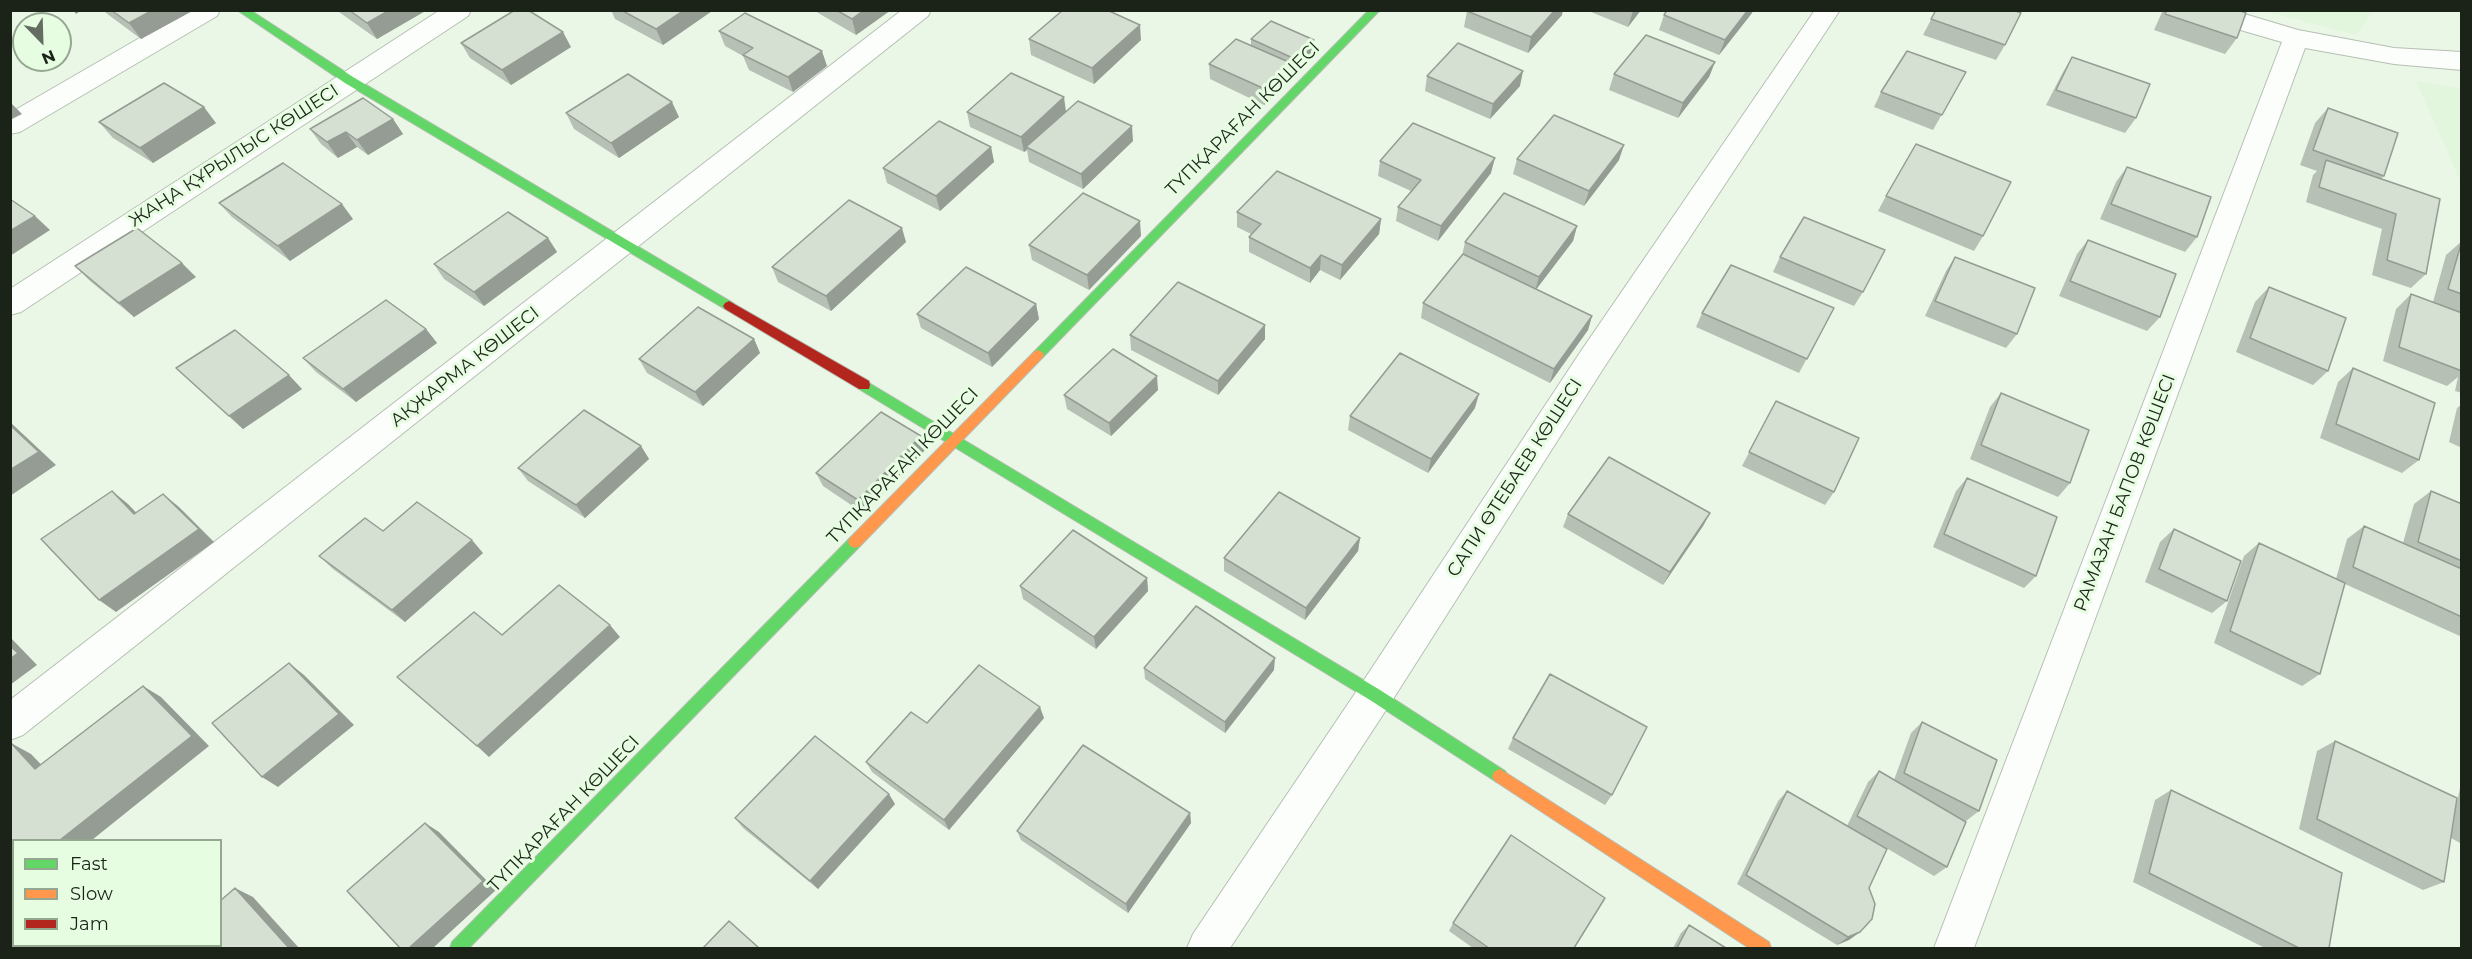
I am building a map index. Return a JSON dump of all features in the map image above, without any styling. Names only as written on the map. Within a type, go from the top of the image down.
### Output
[{"type":"street","points":[[10,125],[208,10]]},
{"type":"street","points":[[242,10],[349,80],[954,439],[1375,695],[1763,948]]},
{"type":"street","name":"ЖАҢА ҚҰРЫЛЫС КӨШЕСІ","points":[[10,304],[459,10]]},
{"type":"street","name":"АҚЖАРМА КӨШЕСІ","points":[[10,723],[920,10]]},
{"type":"street","name":"ТҮПҚАРАҒАН КӨШЕСІ","points":[[458,948],[1375,10]]},
{"type":"street","name":"САПИ ӨТЕБАЕВ КӨШЕСІ","points":[[1207,948],[1375,695],[1592,360],[1828,10]]},
{"type":"street","points":[[2201,10],[2296,38],[2394,56],[2462,61]]},
{"type":"street","name":"РАМАЗАН БАПОВ КӨШЕСІ","points":[[1954,948],[2296,38]]},
{"type":"shaded area","points":[[2264,11],[2378,11],[2373,12],[2356,35]]},
{"type":"shaded area","points":[[2416,81],[2461,88],[2461,183]]},
{"type":"building","points":[[111,10],[153,10],[129,23]]},
{"type":"building","points":[[349,10],[390,10],[367,23]]},
{"type":"building","points":[[515,10],[528,10],[563,32],[502,70],[461,43]]},
{"type":"building","points":[[621,10],[684,10],[656,29]]},
{"type":"building","points":[[836,10],[864,10],[852,19]]},
{"type":"building","points":[[1063,10],[1107,10],[1140,25],[1092,68],[1029,39]]},
{"type":"building","points":[[1468,10],[1555,10],[1531,37]]},
{"type":"building","points":[[1667,10],[1748,10],[1725,40],[1664,15]]},
{"type":"building","points":[[1936,10],[2013,10],[2021,13],[2005,45],[1931,19]]},
{"type":"building","points":[[2167,10],[2238,10],[2246,13],[2237,38],[2165,14]]},
{"type":"building","points":[[745,13],[822,51],[788,77],[743,55],[753,48],[719,31]]},
{"type":"building","points":[[1271,21],[1314,40],[1295,59],[1251,39]]},
{"type":"building","points":[[1646,35],[1715,62],[1683,103],[1614,74]]},
{"type":"building","points":[[1236,39],[1291,63],[1265,89],[1209,64]]},
{"type":"building","points":[[1458,43],[1523,71],[1493,104],[1427,76]]},
{"type":"building","points":[[1907,51],[1966,72],[1942,115],[1881,92]]},
{"type":"building","points":[[2072,57],[2150,84],[2136,118],[2056,90]]},
{"type":"building","points":[[1011,73],[1064,97],[1021,137],[967,112]]},
{"type":"building","points":[[628,74],[672,102],[611,143],[566,113]]},
{"type":"building","points":[[164,83],[204,107],[140,148],[99,122]]},
{"type":"building","points":[[363,98],[393,119],[357,140],[346,132],[327,142],[310,129]]},
{"type":"building","points":[[1078,101],[1132,126],[1081,174],[1026,147]]},
{"type":"building","points":[[2328,108],[2398,133],[2384,176],[2313,150]]},
{"type":"building","points":[[1554,115],[1624,145],[1589,191],[1517,159]]},
{"type":"building","points":[[939,121],[991,147],[936,196],[883,168]]},
{"type":"building","points":[[1413,123],[1495,158],[1441,226],[1398,207],[1421,180],[1380,161]]},
{"type":"building","points":[[1916,144],[2011,182],[1983,236],[1886,196]]},
{"type":"building","points":[[2326,160],[2440,199],[2426,274],[2387,260],[2396,214],[2319,187]]},
{"type":"building","points":[[283,163],[342,204],[278,246],[219,203]]},
{"type":"building","points":[[2127,167],[2211,197],[2197,237],[2111,204]]},
{"type":"building","points":[[1277,171],[1381,219],[1342,265],[1321,255],[1310,268],[1249,237],[1261,224],[1237,212]]},
{"type":"building","points":[[1083,193],[1140,221],[1087,275],[1029,245]]},
{"type":"building","points":[[1504,193],[1577,226],[1539,277],[1465,242]]},
{"type":"building","points":[[10,199],[35,216],[10,231]]},
{"type":"building","points":[[849,200],[902,228],[826,296],[772,267]]},
{"type":"building","points":[[508,212],[548,238],[474,292],[434,264]]},
{"type":"building","points":[[1804,217],[1885,250],[1863,292],[1780,257]]},
{"type":"building","points":[[137,228],[182,263],[119,303],[75,266]]},
{"type":"building","points":[[2088,240],[2176,274],[2160,317],[2070,281]]},
{"type":"building","points":[[2462,241],[2462,294],[2448,289]]},
{"type":"building","points":[[1463,254],[1592,316],[1554,369],[1423,303]]},
{"type":"building","points":[[1955,257],[2035,288],[2017,334],[1935,301]]},
{"type":"building","points":[[1731,265],[1834,308],[1807,359],[1702,313]]},
{"type":"building","points":[[966,267],[1036,304],[988,353],[917,314]]},
{"type":"building","points":[[1178,282],[1265,325],[1218,381],[1130,335]]},
{"type":"building","points":[[2269,287],[2346,318],[2328,371],[2250,338]]},
{"type":"building","points":[[2411,294],[2462,313],[2462,371],[2399,347]]},
{"type":"building","points":[[386,300],[426,329],[343,389],[303,358]]},
{"type":"building","points":[[698,307],[754,339],[695,392],[639,359]]},
{"type":"building","points":[[235,330],[289,375],[229,416],[176,368]]},
{"type":"building","points":[[1113,349],[1157,376],[1109,423],[1064,395]]},
{"type":"building","points":[[1400,353],[1479,394],[1431,459],[1350,416]]},
{"type":"building","points":[[2353,368],[2435,403],[2419,460],[2336,424]]},
{"type":"building","points":[[2001,393],[2089,430],[2070,483],[1981,445]]},
{"type":"building","points":[[1776,401],[1859,438],[1834,492],[1749,452]]},
{"type":"building","points":[[584,410],[641,446],[576,505],[518,468]]},
{"type":"building","points":[[881,412],[921,436],[858,500],[816,473]]},
{"type":"building","points":[[10,425],[39,452],[10,470]]},
{"type":"building","points":[[1609,457],[1710,513],[1670,572],[1568,514]]},
{"type":"building","points":[[1967,478],[2057,517],[2036,576],[1944,534]]},
{"type":"building","points":[[112,491],[134,514],[163,494],[199,529],[99,600],[41,539]]},
{"type":"building","points":[[2431,491],[2462,504],[2462,561],[2418,542]]},
{"type":"building","points":[[1279,492],[1360,538],[1306,608],[1224,558]]},
{"type":"building","points":[[417,502],[472,540],[392,610],[319,556],[365,518],[383,531]]},
{"type":"building","points":[[2364,526],[2462,569],[2462,617],[2353,567]]},
{"type":"building","points":[[2174,529],[2241,561],[2227,601],[2159,569]]},
{"type":"building","points":[[1073,530],[1147,578],[1094,637],[1020,586]]},
{"type":"building","points":[[2259,543],[2345,583],[2320,674],[2230,631]]},
{"type":"building","points":[[559,585],[610,625],[477,746],[397,677],[474,612],[502,635]]},
{"type":"building","points":[[1196,606],[1275,658],[1225,722],[1144,668]]},
{"type":"building","points":[[10,646],[18,653],[10,659]]},
{"type":"building","points":[[289,663],[339,714],[262,777],[212,723]]},
{"type":"building","points":[[979,665],[1040,707],[944,820],[866,762],[911,712],[927,723]]},
{"type":"building","points":[[1550,674],[1647,727],[1612,795],[1513,738]]},
{"type":"building","points":[[143,686],[192,736],[61,839],[12,839],[12,878],[10,880],[11,743],[35,769]]},
{"type":"building","points":[[1922,722],[1997,760],[1979,811],[1904,773]]},
{"type":"building","points":[[815,736],[889,794],[810,881],[735,818]]},
{"type":"building","points":[[2335,741],[2457,798],[2444,882],[2317,819]]},
{"type":"building","points":[[1083,745],[1190,813],[1126,904],[1017,831]]},
{"type":"building","points":[[1879,771],[1966,822],[1947,867],[1857,816]]},
{"type":"building","points":[[2171,790],[2342,873],[2329,948],[2299,948],[2149,873]]},
{"type":"building","points":[[1787,791],[1887,849],[1869,888],[1875,904],[1872,919],[1860,932],[1848,937],[1746,875]]},
{"type":"building","points":[[425,823],[483,881],[409,948],[400,948],[347,891]]},
{"type":"building","points":[[1511,835],[1605,898],[1574,948],[1489,948],[1453,923]]},
{"type":"building","points":[[235,888],[289,948],[164,948],[222,947],[222,899]]},
{"type":"building","points":[[729,921],[759,948],[703,948]]},
{"type":"building","points":[[1689,925],[1726,948],[1677,948]]},
{"type":"traffic: fast","points":[[242,10],[349,80],[729,306]]},
{"type":"traffic: fast","points":[[1038,355],[1375,10]]},
{"type":"traffic: fast","points":[[864,385],[1375,695],[1500,776]]},
{"type":"traffic: fast","points":[[458,948],[855,542]]},
{"type":"traffic: slow","points":[[855,542],[1038,355]]},
{"type":"traffic: slow","points":[[1500,776],[1763,948]]},
{"type":"traffic: jam","points":[[729,306],[864,385]]}]
